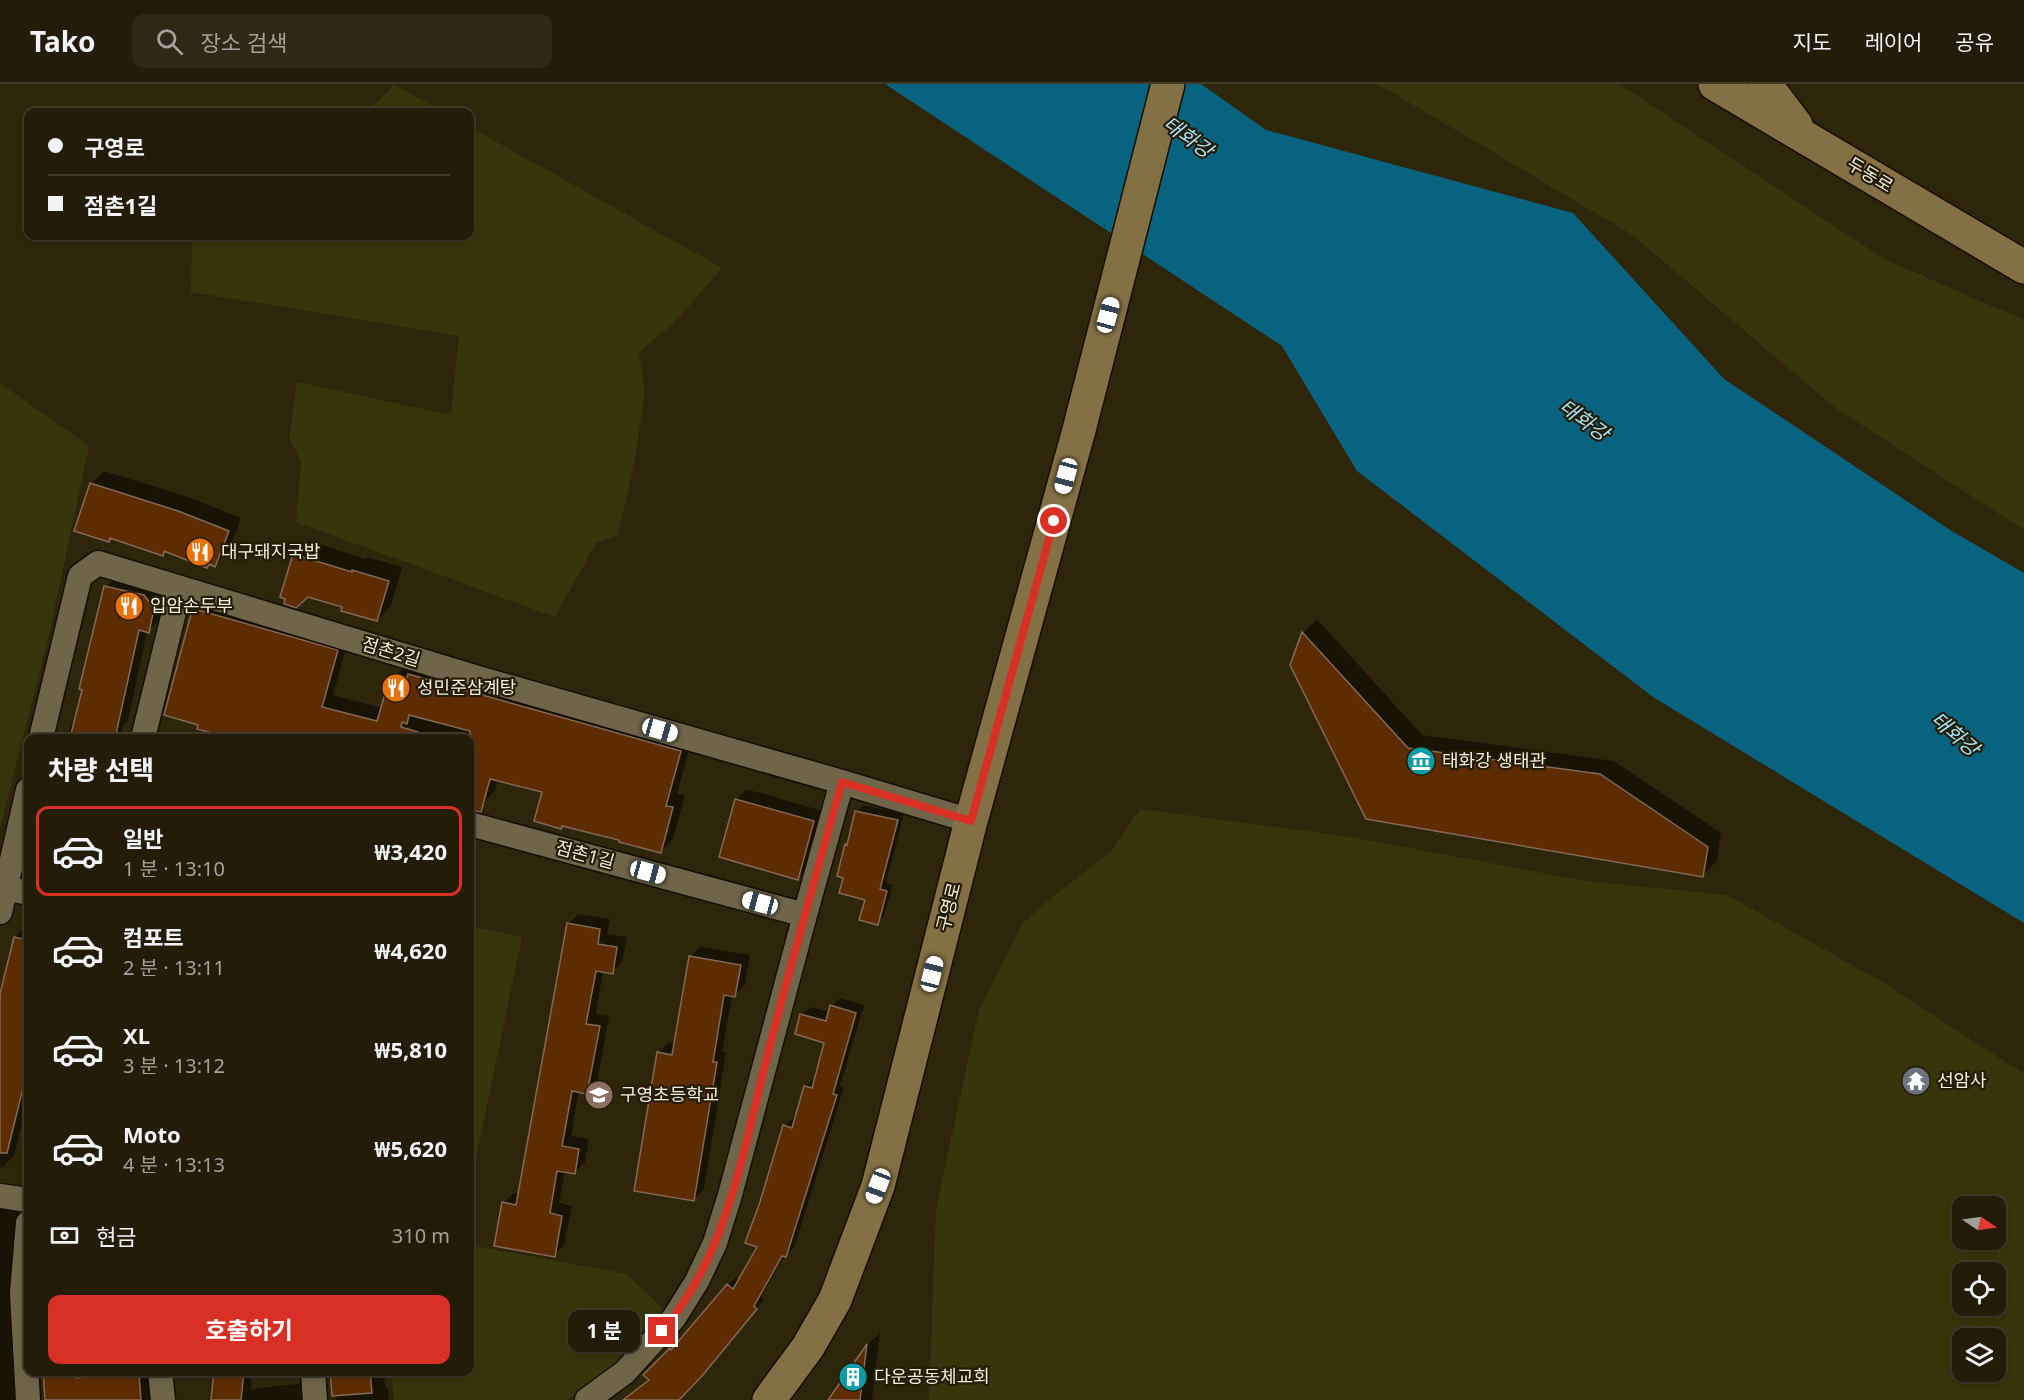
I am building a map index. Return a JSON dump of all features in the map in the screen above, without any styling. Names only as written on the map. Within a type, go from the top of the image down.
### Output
[{"type":"main road","name":"구영로","points":[[769,1400],[808,1347],[835,1300],[878,1186],[971,821],[1079,430],[1168,84]]},
{"type":"main road","name":"두동로","points":[[1715,84],[2024,267]]},
{"type":"main road","points":[[1766,84],[1804,136]]},
{"type":"street","name":"점촌2길","points":[[42,734],[80,576],[98,563],[478,678],[971,821]]},
{"type":"street","points":[[148,734],[180,588]]},
{"type":"street","points":[[587,1400],[625,1372],[674,1318],[697,1281],[715,1243],[747,1135],[842,782]]},
{"type":"street","points":[[0,912],[11,889],[24,813]]},
{"type":"street","name":"점촌1길","points":[[474,825],[805,915]]},
{"type":"street","points":[[0,1196],[24,1199]]},
{"type":"street","points":[[24,1269],[22,1293],[24,1329]]},
{"type":"street","points":[[27,1376],[28,1400]]},
{"type":"street","points":[[161,1376],[163,1400]]},
{"type":"street","points":[[313,1376],[315,1400]]},
{"type":"shaded area","points":[[1378,84],[1619,84],[1886,260],[2024,320],[2024,530],[1834,407],[1631,234]]},
{"type":"shaded area","points":[[394,85],[437,108],[371,108]]},
{"type":"shaded area","points":[[474,129],[722,268],[676,321],[639,352],[645,392],[634,464],[618,535],[596,543],[555,617],[296,522],[301,462],[289,437],[297,382],[451,415],[459,336],[191,292],[192,240],[474,240]]},
{"type":"shaded area","points":[[0,383],[89,446],[48,640],[0,828]]},
{"type":"shaded area","points":[[1140,809],[1351,837],[1586,881],[1727,895],[1884,983],[2024,1074],[2024,1400],[929,1400],[936,1209],[979,1009],[1023,923],[1052,897],[1111,852]]},
{"type":"shaded area","points":[[474,927],[522,937],[474,1169]]},
{"type":"shaded area","points":[[474,1246],[627,1274],[664,1310],[621,1366],[566,1400],[394,1400],[392,1376],[474,1376]]},
{"type":"water","name":"태화강","points":[[885,84],[1201,84],[1266,130],[1573,213],[1724,379],[1950,530],[2024,573],[2024,923],[1653,697],[1357,471],[1282,346]]},
{"type":"building","points":[[90,483],[178,511],[229,531],[215,567],[209,564],[207,568],[164,551],[163,556],[110,538],[109,542],[74,531]]},
{"type":"building","points":[[293,554],[389,581],[377,621],[341,611],[342,607],[308,597],[296,608],[284,604],[285,599],[280,597]]},
{"type":"building","points":[[104,586],[144,595],[154,608],[149,633],[139,630],[116,734],[71,734],[82,690],[79,689]]},
{"type":"building","points":[[198,610],[338,650],[322,707],[377,721],[389,680],[405,685],[408,674],[681,751],[666,806],[673,807],[661,853],[619,842],[619,840],[562,826],[561,829],[534,821],[542,792],[490,779],[481,812],[474,811],[474,734],[470,734],[470,731],[409,715],[407,724],[402,722],[401,727],[418,732],[418,734],[216,734],[197,729],[198,725],[164,715],[191,614]]},
{"type":"building","name":"태화강 생태관","points":[[1302,632],[1408,748],[1600,774],[1708,847],[1703,877],[1366,819],[1290,665]]},
{"type":"building","points":[[735,799],[814,821],[798,880],[719,857]]},
{"type":"building","points":[[855,811],[898,820],[880,889],[887,891],[878,925],[859,920],[865,900],[839,893],[843,878],[837,876]]},
{"type":"building","points":[[567,923],[600,929],[598,944],[617,947],[613,974],[596,971],[586,1024],[600,1026],[587,1094],[572,1091],[562,1146],[579,1149],[575,1174],[557,1171],[550,1213],[562,1216],[555,1257],[494,1246],[502,1202],[516,1205]]},
{"type":"building","points":[[14,937],[24,939],[24,1084],[7,1153],[0,1153],[0,994]]},
{"type":"building","points":[[689,956],[741,965],[735,997],[724,995],[713,1062],[717,1062],[694,1201],[634,1191],[657,1052],[672,1055]]},
{"type":"building","points":[[830,1005],[856,1013],[833,1094],[837,1095],[786,1257],[782,1256],[754,1306],[757,1309],[702,1376],[679,1400],[623,1400],[649,1380],[643,1375],[670,1348],[671,1350],[727,1284],[733,1289],[757,1247],[745,1243],[783,1125],[792,1128],[804,1086],[812,1088],[824,1043],[795,1034],[800,1014],[826,1021]]},
{"type":"building","name":"다운공동체교회","points":[[867,1344],[860,1400],[828,1400]]},
{"type":"building","points":[[43,1376],[76,1376],[76,1378],[139,1376],[141,1400],[45,1400]]},
{"type":"building","points":[[213,1376],[243,1376],[241,1400],[211,1400]]},
{"type":"building","points":[[330,1376],[370,1376],[372,1393],[332,1396]]},
{"type":"place","name":"대구돼지국밥","points":[[200,552]]},
{"type":"place","name":"입암손두부","points":[[129,606]]},
{"type":"place","name":"성민준삼계탕","points":[[396,688]]},
{"type":"place","name":"태화강 생태관","points":[[1421,761]]},
{"type":"place","name":"선암사","points":[[1916,1081]]},
{"type":"place","name":"구영초등학교","points":[[599,1095]]},
{"type":"place","name":"다운공동체교회","points":[[853,1377]]},
{"type":"route","points":[[662,1331],[674,1318],[697,1281],[715,1243],[747,1135],[842,782],[971,821],[1054,521]]}]
